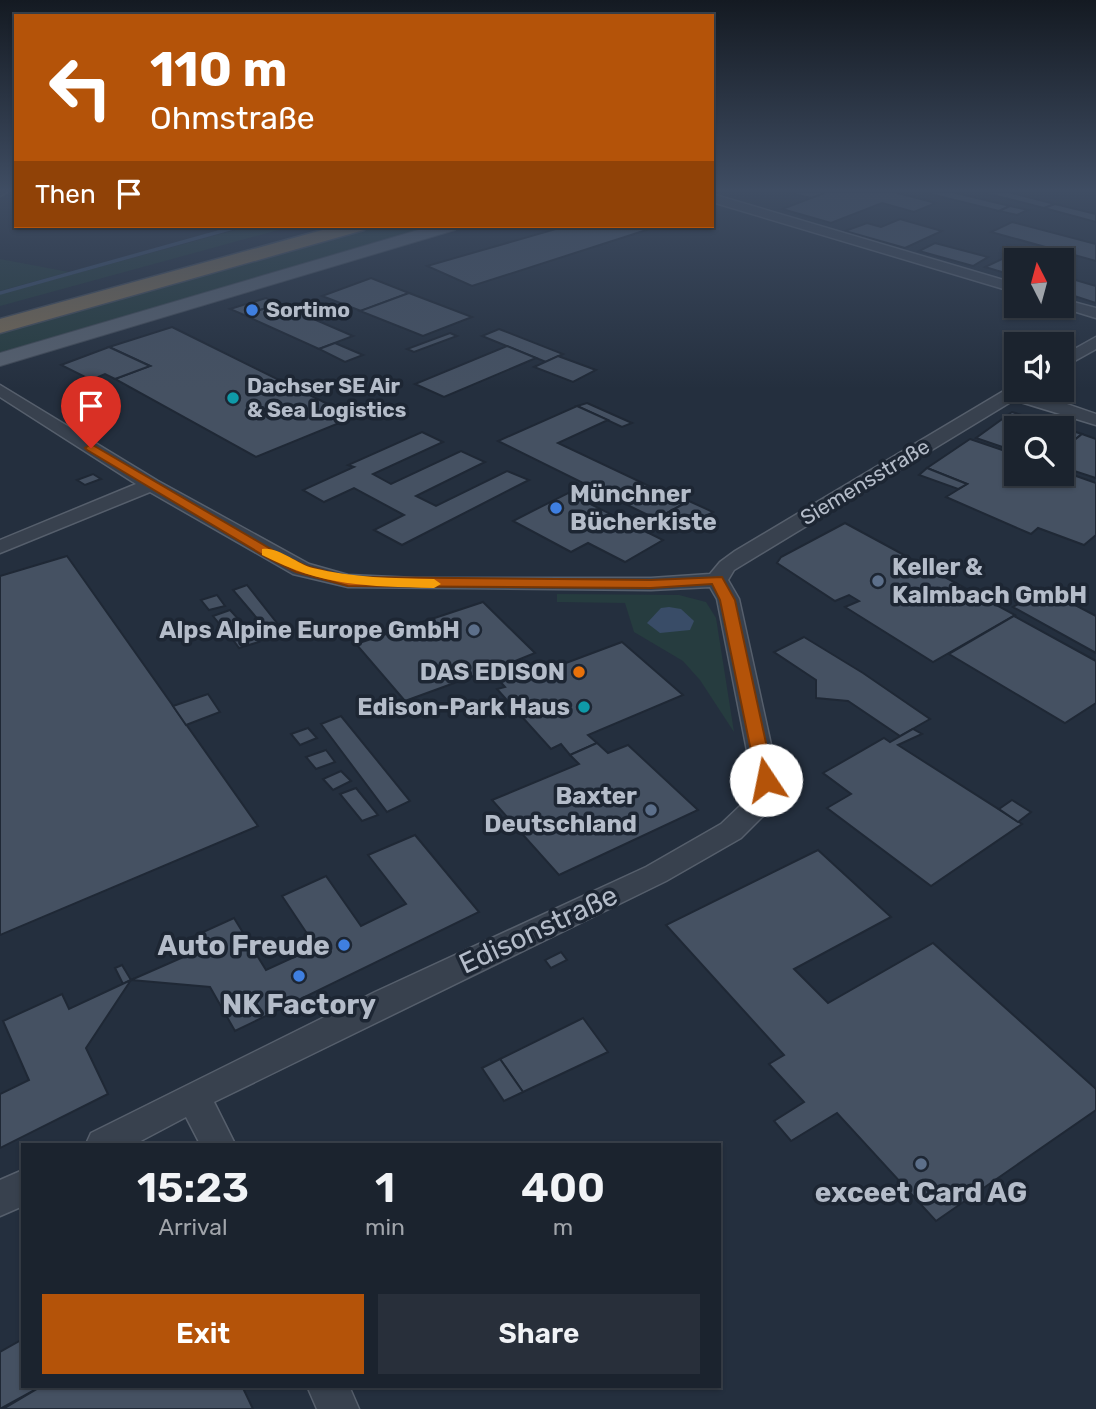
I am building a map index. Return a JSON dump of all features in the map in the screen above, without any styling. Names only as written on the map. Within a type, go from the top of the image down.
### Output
[{"type":"highway","points":[[0,316],[210,258]]},
{"type":"highway","points":[[0,326],[244,258]]},
{"type":"main road","points":[[0,360],[337,258]]},
{"type":"main road","points":[[282,274],[339,258]]},
{"type":"street","points":[[912,258],[1004,285]]},
{"type":"street","points":[[1074,307],[1096,313]]},
{"type":"street","points":[[1074,356],[1096,342]]},
{"type":"street","points":[[0,390],[151,485],[301,569],[348,581],[651,584],[717,580]]},
{"type":"street","name":"Siemensstraße","points":[[717,580],[727,566],[742,555],[1004,399]]},
{"type":"street","points":[[1045,402],[1096,420]]},
{"type":"street","points":[[0,547],[151,485]]},
{"type":"street","name":"Edisonstraße","points":[[105,1143],[193,1096],[656,874],[731,831],[752,810],[766,780],[727,600],[717,580]]},
{"type":"street","points":[[193,1096],[217,1143]]},
{"type":"street","points":[[0,1199],[21,1188]]},
{"type":"street","points":[[328,1388],[338,1409]]},
{"type":"green space","points":[[133,258],[177,258],[0,306],[0,294]]},
{"type":"green space","points":[[261,258],[328,258],[0,355],[0,332]]},
{"type":"green space","points":[[0,259],[69,272],[0,291]]},
{"type":"green space","points":[[557,594],[679,595],[706,602],[716,618],[734,732],[700,680],[683,661],[634,632],[625,603],[557,602]]},
{"type":"water","points":[[661,608],[681,609],[694,621],[690,630],[660,633],[647,623]]},
{"type":"building","points":[[456,258],[560,258],[472,286],[427,266]]},
{"type":"building","points":[[943,258],[987,258],[973,266]]},
{"type":"building","points":[[1004,258],[1004,273],[985,267]]},
{"type":"building","points":[[371,278],[409,293],[361,311],[322,296]]},
{"type":"building","points":[[1074,280],[1096,286],[1096,303],[1074,296]]},
{"type":"building","points":[[409,293],[472,317],[423,336],[360,311]]},
{"type":"building","points":[[266,298],[279,304],[244,315],[230,309]]},
{"type":"building","points":[[279,304],[353,336],[319,349],[244,315]]},
{"type":"building","name":"Dachser SE Air & Sea Logistics","points":[[172,327],[354,417],[256,457],[115,379],[150,366],[109,347]]},
{"type":"building","points":[[499,329],[563,354],[546,362],[482,336]]},
{"type":"building","points":[[450,333],[457,336],[414,352],[407,349]]},
{"type":"building","points":[[335,343],[363,355],[345,362],[319,349]]},
{"type":"building","points":[[507,346],[536,358],[444,397],[415,384]]},
{"type":"building","points":[[109,347],[150,366],[115,379],[105,374],[91,380],[61,365]]},
{"type":"building","points":[[558,356],[596,370],[573,382],[534,367]]},
{"type":"building","points":[[587,403],[632,423],[622,427],[577,406]]},
{"type":"building","points":[[577,406],[608,420],[558,443],[685,503],[656,519],[498,441]]},
{"type":"building","points":[[1012,412],[1025,416],[1006,416]]},
{"type":"building","points":[[1004,418],[1004,448],[976,438]]},
{"type":"building","points":[[1074,431],[1082,434],[1074,440]]},
{"type":"building","points":[[422,432],[443,442],[373,474],[391,484],[461,451],[485,462],[416,496],[436,506],[507,471],[529,480],[402,545],[374,530],[404,515],[354,488],[324,502],[303,490],[354,467],[348,465]]},
{"type":"building","points":[[1082,434],[1096,439],[1096,478],[1074,471],[1074,440]]},
{"type":"building","points":[[970,439],[1004,451],[1004,486],[1074,486],[1074,475],[1096,483],[1096,535],[1084,545],[1038,528],[1031,534],[946,497],[967,484],[927,468]]},
{"type":"building","points":[[927,468],[967,484],[958,489],[919,475]]},
{"type":"building","points":[[93,474],[101,479],[85,485],[77,480]]},
{"type":"building","points":[[568,493],[663,540],[625,562],[588,543],[571,552],[513,521]]},
{"type":"building","points":[[689,501],[713,512],[679,531],[656,519]]},
{"type":"building","name":"Keller & Kalmbach GmbH","points":[[845,523],[1015,615],[933,662],[845,607],[859,601],[849,595],[835,601],[777,563],[781,557]]},
{"type":"building","points":[[67,556],[258,826],[0,935],[0,576]]},
{"type":"building","points":[[247,585],[284,632],[272,636],[233,590]]},
{"type":"building","points":[[1045,589],[1096,616],[1096,653],[1013,607]]},
{"type":"building","points":[[217,595],[225,606],[209,610],[201,600]]},
{"type":"building","points":[[483,602],[535,653],[515,661],[523,668],[497,678],[490,670],[405,701],[356,644]]},
{"type":"building","points":[[230,610],[243,624],[225,631],[213,616]]},
{"type":"building","points":[[1014,616],[1096,661],[1096,703],[1065,723],[949,654]]},
{"type":"building","points":[[250,630],[259,642],[239,648],[231,637]]},
{"type":"building","points":[[804,637],[930,719],[900,736],[848,701],[816,698],[816,680],[774,652]]},
{"type":"building","name":"Edison-Park Haus","points":[[622,642],[683,695],[588,735],[597,743],[570,755],[561,744],[551,749],[497,689],[505,687],[497,678],[523,668],[531,676]]},
{"type":"building","points":[[208,694],[220,712],[186,725],[173,706]]},
{"type":"building","points":[[341,716],[410,801],[387,812],[321,724]]},
{"type":"building","points":[[308,728],[317,738],[300,745],[291,734]]},
{"type":"building","points":[[913,729],[922,734],[898,745],[1022,824],[931,886],[827,808],[851,794],[823,773],[884,738],[890,742]]},
{"type":"building","points":[[597,743],[608,753],[628,745],[698,810],[559,875],[492,800],[579,764],[570,755]]},
{"type":"building","points":[[326,750],[335,762],[316,769],[306,757]]},
{"type":"building","points":[[341,771],[351,781],[333,790],[323,779]]},
{"type":"building","points":[[356,788],[378,815],[362,821],[340,794]]},
{"type":"building","points":[[1012,800],[1031,812],[1018,822],[999,809]]},
{"type":"building","points":[[415,835],[479,912],[235,1031],[210,987],[131,980],[188,955],[181,942],[234,918],[266,970],[316,947],[282,896],[326,876],[361,926],[406,904],[368,855]]},
{"type":"building","points":[[818,850],[891,917],[794,969],[828,1003],[933,943],[1096,1089],[1096,1110],[936,1221],[837,1113],[791,1141],[774,1121],[804,1102],[769,1064],[784,1055],[666,925]]},
{"type":"building","points":[[561,952],[567,960],[551,968],[545,960]]},
{"type":"building","points":[[122,965],[131,980],[123,984],[115,968]]},
{"type":"building","points":[[131,980],[86,1048],[108,1094],[0,1148],[0,1094],[29,1080],[3,1021],[62,994],[69,1009]]},
{"type":"building","points":[[583,1018],[608,1052],[523,1092],[500,1059]]},
{"type":"building","points":[[500,1059],[523,1092],[504,1101],[482,1068]]},
{"type":"building","points":[[21,1340],[21,1388],[38,1388],[0,1409],[0,1352]]},
{"type":"building","points":[[39,1388],[243,1388],[253,1409],[3,1409]]},
{"type":"waterway","points":[[0,293],[126,258]]},
{"type":"slow traffic","points":[[267,552],[301,569],[348,581],[434,584]]},
{"type":"place","name":"Sortimo","points":[[252,310]]},
{"type":"place","name":"Dachser SE Air & Sea Logistics","points":[[233,398]]},
{"type":"place","name":"Münchner Bücherkiste","points":[[556,508]]},
{"type":"place","name":"Keller & Kalmbach GmbH","points":[[878,581]]},
{"type":"place","name":"Alps Alpine Europe GmbH","points":[[474,630]]},
{"type":"place","name":"DAS EDISON","points":[[579,672]]},
{"type":"place","name":"Edison-Park Haus","points":[[584,707]]},
{"type":"place","name":"Baxter Deutschland","points":[[651,810]]},
{"type":"place","name":"Auto Freude","points":[[344,945]]},
{"type":"place","name":"NK Factory","points":[[299,976]]},
{"type":"place","name":"exceet Card AG","points":[[921,1164]]},
{"type":"route","points":[[91,448],[271,554],[301,569],[348,581],[415,584],[651,584],[717,580],[727,600],[766,780]]}]
